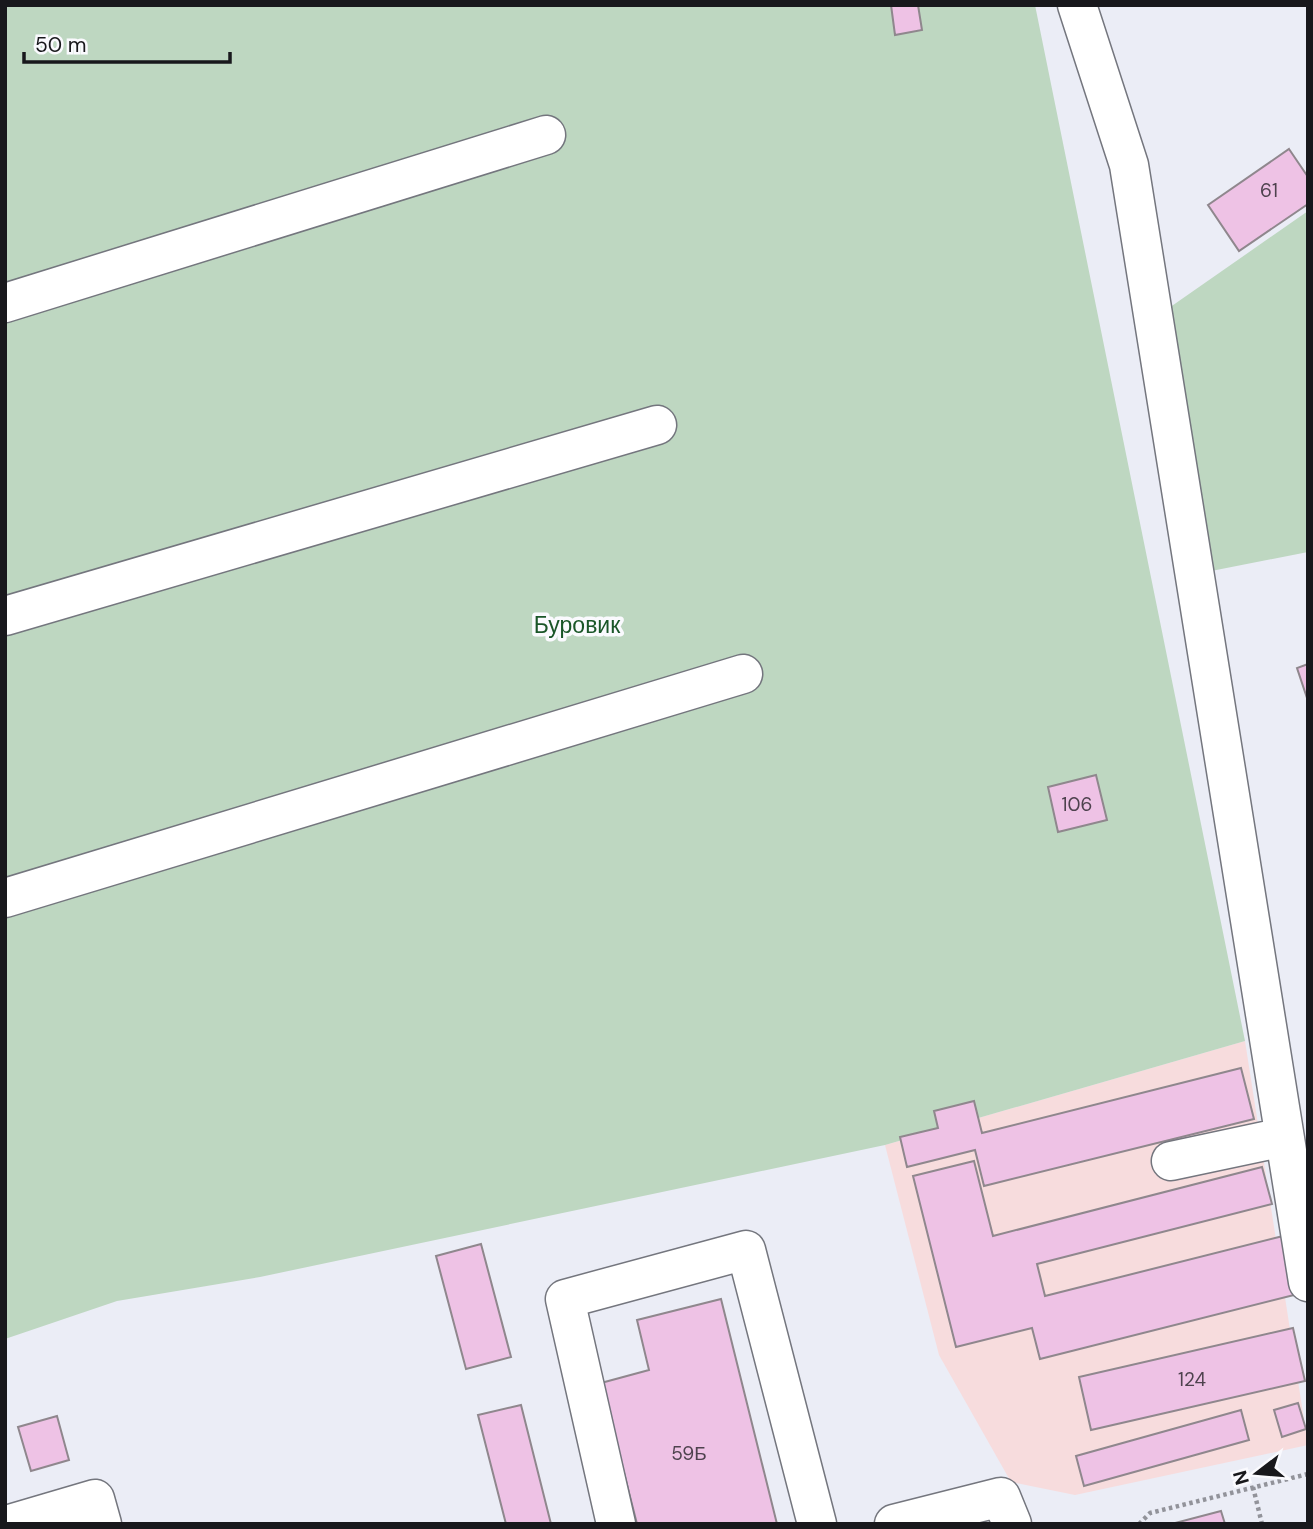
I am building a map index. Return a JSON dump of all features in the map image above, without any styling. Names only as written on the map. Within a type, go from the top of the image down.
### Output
[{"type":"street","points":[[1077,5],[1129,165],[1308,1282]]},
{"type":"street","points":[[5,303],[546,135]]},
{"type":"street","points":[[5,616],[657,425]]},
{"type":"street","points":[[5,898],[743,674]]},
{"type":"street","points":[[1171,1161],[1284,1137]]},
{"type":"street","points":[[616,1524],[565,1299],[746,1250],[817,1524]]},
{"type":"street","points":[[894,1524],[1001,1497],[1012,1524]]},
{"type":"street","points":[[10,1524],[95,1499],[102,1524]]},
{"type":"path","points":[[1139,1524],[1150,1513],[1308,1474]]},
{"type":"path","points":[[1253,1488],[1262,1524]]},
{"type":"shaded area","points":[[1245,1041],[1308,1445],[1075,1495],[1011,1482],[939,1355],[885,1145]]},
{"type":"green space","name":"Буровик","points":[[5,5],[1035,5],[1245,1041],[885,1145],[260,1277],[117,1301],[5,1339]]},
{"type":"green space","points":[[1308,211],[1308,552],[1191,575],[1156,317]]},
{"type":"building","points":[[891,5],[918,5],[922,30],[895,35]]},
{"type":"building","points":[[1289,149],[1308,177],[1308,204],[1239,251],[1208,205]]},
{"type":"building","points":[[1308,664],[1308,701],[1297,668]]},
{"type":"building","points":[[1096,775],[1107,820],[1058,832],[1048,787]]},
{"type":"building","points":[[1241,1068],[1254,1119],[984,1186],[975,1150],[907,1167],[900,1137],[938,1128],[934,1111],[974,1101],[982,1133]]},
{"type":"building","points":[[974,1161],[993,1236],[1262,1167],[1272,1204],[1037,1264],[1045,1296],[1283,1236],[1298,1294],[1040,1359],[1032,1328],[956,1347],[913,1176]]},
{"type":"building","points":[[481,1244],[511,1357],[466,1369],[436,1256]]},
{"type":"building","points":[[721,1299],[777,1524],[637,1524],[601,1383],[649,1370],[637,1320]]},
{"type":"building","points":[[1293,1328],[1305,1381],[1091,1430],[1079,1377]]},
{"type":"building","points":[[1298,1403],[1306,1429],[1282,1437],[1274,1410]]},
{"type":"building","points":[[521,1405],[551,1524],[506,1524],[478,1415]]},
{"type":"building","points":[[1241,1410],[1249,1440],[1084,1486],[1076,1456]]},
{"type":"building","points":[[57,1416],[69,1460],[31,1471],[18,1427]]},
{"type":"building","points":[[1221,1511],[1225,1524],[1175,1524],[1175,1523]]}]
